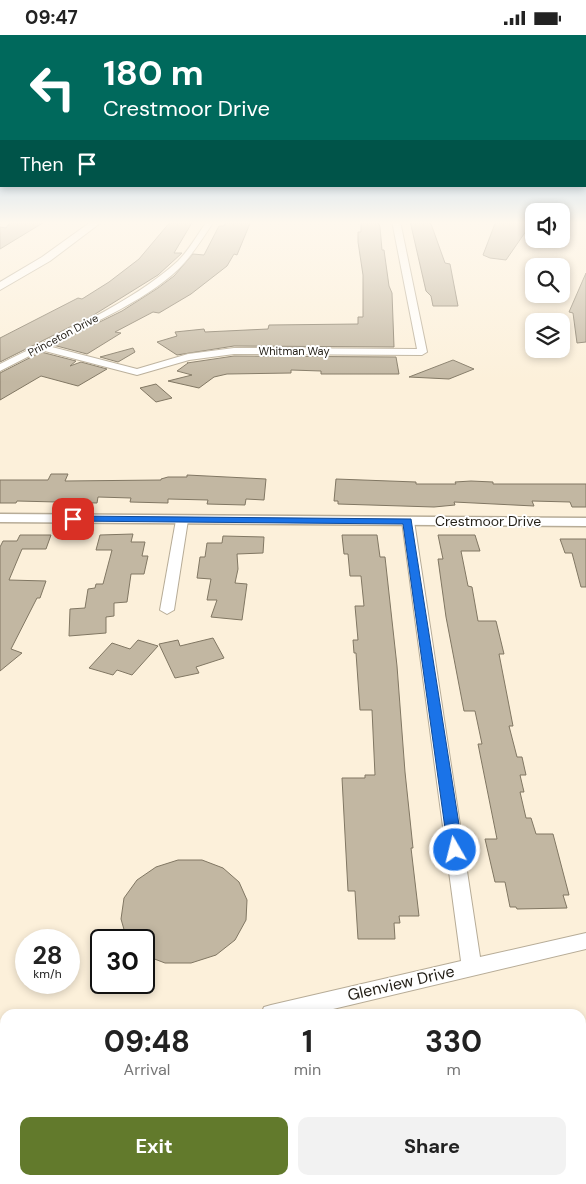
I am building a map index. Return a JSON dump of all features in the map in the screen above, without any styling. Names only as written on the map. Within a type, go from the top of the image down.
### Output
[{"type":"main road","points":[[0,287],[20,275]]},
{"type":"street","name":"Princeton Drive","points":[[0,368],[124,303],[166,275]]},
{"type":"street","name":"Whitman Way","points":[[40,347],[137,372],[188,357],[234,351],[422,352],[407,275]]},
{"type":"street","name":"Crestmoor Drive","points":[[0,518],[586,522]]},
{"type":"street","points":[[168,610],[182,520]]},
{"type":"street","points":[[408,521],[472,967]]},
{"type":"street","name":"Glenview Drive","points":[[292,1009],[586,941]]},
{"type":"building","points":[[119,275],[158,275],[92,316],[0,362],[0,338],[78,298],[82,299]]},
{"type":"building","points":[[216,275],[191,294],[159,313],[153,312],[115,332],[121,333],[87,354],[53,345],[122,311],[174,276]]},
{"type":"building","points":[[363,275],[387,275],[392,293],[394,347],[234,346],[177,355],[157,342],[177,336],[175,332],[204,329],[205,332],[268,329],[269,325],[358,324],[358,317],[363,317]]},
{"type":"building","points":[[422,275],[452,275],[458,306],[433,306],[431,296],[426,291]]},
{"type":"building","points":[[586,275],[586,342],[577,343],[573,313],[569,312]]},
{"type":"building","points":[[133,348],[135,352],[118,362],[100,357]]},
{"type":"building","points":[[41,352],[76,361],[70,366],[81,362],[107,369],[78,386],[41,376],[0,400],[0,373]]},
{"type":"building","points":[[234,356],[396,357],[399,374],[321,374],[321,371],[291,370],[291,373],[227,374],[214,377],[199,388],[168,381],[192,375],[177,371],[187,363]]},
{"type":"building","points":[[453,360],[474,369],[449,379],[409,377]]},
{"type":"building","points":[[156,384],[172,398],[156,402],[140,388]]},
{"type":"building","points":[[51,474],[68,474],[65,481],[161,480],[168,477],[187,477],[187,475],[266,479],[264,500],[246,499],[245,505],[207,504],[208,500],[168,499],[168,503],[130,502],[131,498],[98,497],[97,503],[17,501],[16,503],[0,503],[0,480],[48,480]]},
{"type":"building","points":[[336,479],[416,482],[416,484],[456,484],[455,482],[471,481],[493,482],[493,484],[586,484],[586,507],[572,507],[570,502],[532,501],[534,506],[454,502],[455,505],[434,507],[338,504],[338,501],[334,501]]},
{"type":"building","points":[[133,534],[131,542],[145,542],[142,556],[148,556],[144,574],[131,574],[127,602],[114,603],[114,616],[106,617],[106,633],[69,636],[70,609],[85,608],[88,589],[95,588],[96,584],[103,584],[112,550],[96,550],[100,535]]},
{"type":"building","points":[[20,535],[51,535],[46,549],[22,549],[9,580],[46,581],[40,598],[37,598],[11,649],[22,653],[0,671],[0,547],[3,541],[17,541]]},
{"type":"building","points":[[342,535],[377,535],[380,557],[385,557],[397,666],[413,848],[411,848],[419,916],[399,916],[400,923],[394,923],[395,939],[358,939],[355,891],[348,891],[342,778],[365,778],[365,775],[375,775],[372,710],[360,710],[356,653],[354,653],[353,640],[358,640],[355,606],[364,606],[361,576],[350,576],[348,554],[344,554]]},
{"type":"building","points":[[438,535],[475,535],[480,551],[461,551],[468,586],[472,587],[478,621],[496,621],[504,654],[499,654],[513,726],[509,726],[517,757],[522,757],[526,775],[520,775],[524,792],[520,792],[526,818],[531,818],[536,834],[553,834],[569,895],[563,895],[567,908],[517,909],[516,907],[510,907],[505,882],[495,882],[485,839],[497,839],[478,744],[482,744],[475,711],[464,711],[446,617],[438,559],[443,559]]},
{"type":"building","points":[[223,536],[264,537],[263,553],[237,554],[238,569],[235,583],[247,584],[242,620],[211,617],[217,600],[207,600],[211,579],[197,578],[200,557],[205,557],[207,543],[222,543]]},
{"type":"building","points":[[560,539],[586,539],[586,587],[581,587],[572,553],[565,553]]},
{"type":"building","points":[[213,638],[224,658],[196,667],[199,673],[175,678],[159,644],[178,640],[180,646]]},
{"type":"building","points":[[138,640],[158,646],[132,675],[117,670],[113,675],[89,668],[112,643],[130,649]]},
{"type":"building","points":[[178,860],[202,860],[223,868],[239,882],[247,900],[246,920],[235,940],[216,955],[191,963],[165,963],[155,959],[155,929],[124,929],[121,919],[124,898],[137,880],[156,867]]},
{"type":"route","points":[[73,519],[408,521],[455,850]]}]
